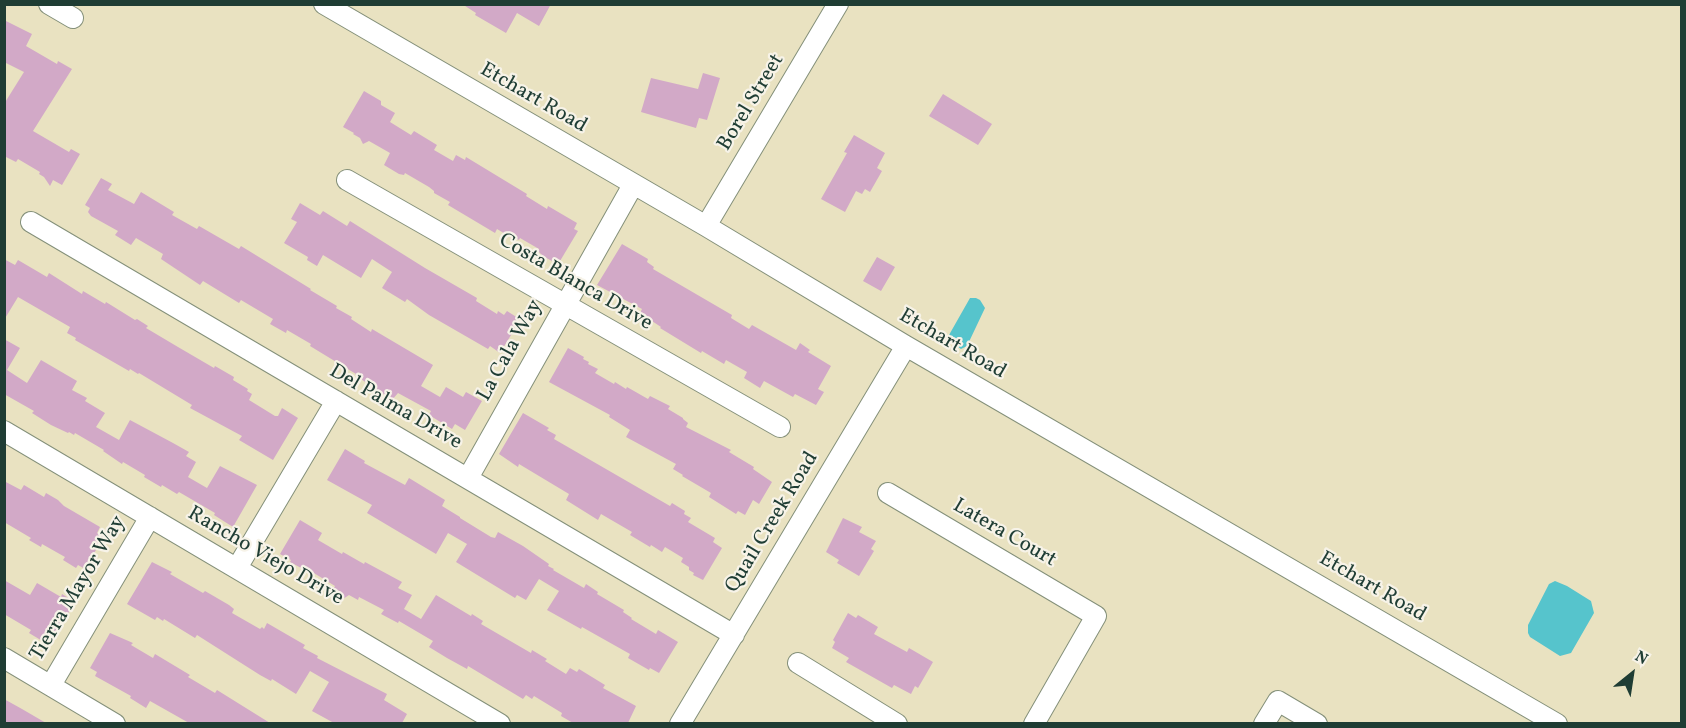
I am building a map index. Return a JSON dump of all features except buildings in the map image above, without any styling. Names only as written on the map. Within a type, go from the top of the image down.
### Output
[{"type":"street","points":[[49,4],[73,18]]},
{"type":"street","name":"Etchart Road","points":[[324,4],[1554,723]]},
{"type":"street","name":"Borel Street","points":[[706,226],[838,4]]},
{"type":"street","name":"Costa Blanca Drive","points":[[347,180],[780,427]]},
{"type":"street","name":"La Cala Way","points":[[468,478],[633,185]]},
{"type":"street","name":"Del Palma Drive","points":[[31,222],[734,634]]},
{"type":"street","name":"Quail Creek Road","points":[[680,723],[906,346]]},
{"type":"street","points":[[237,568],[336,401]]},
{"type":"street","name":"Rancho Viejo Drive","points":[[4,431],[500,723]]},
{"type":"street","name":"Latera Court","points":[[888,493],[1096,616],[1034,723]]},
{"type":"street","name":"Tierra Mayor Way","points":[[51,685],[150,517]]},
{"type":"street","points":[[4,658],[115,723]]},
{"type":"street","points":[[798,663],[897,723]]},
{"type":"street","points":[[1264,723],[1278,701],[1317,723]]},
{"type":"water","points":[[970,298],[980,300],[985,308],[967,346],[961,349],[951,342],[949,335]]},
{"type":"water","points":[[1555,581],[1591,601],[1594,613],[1571,653],[1560,656],[1530,637],[1528,633],[1528,625],[1549,584]]}]
